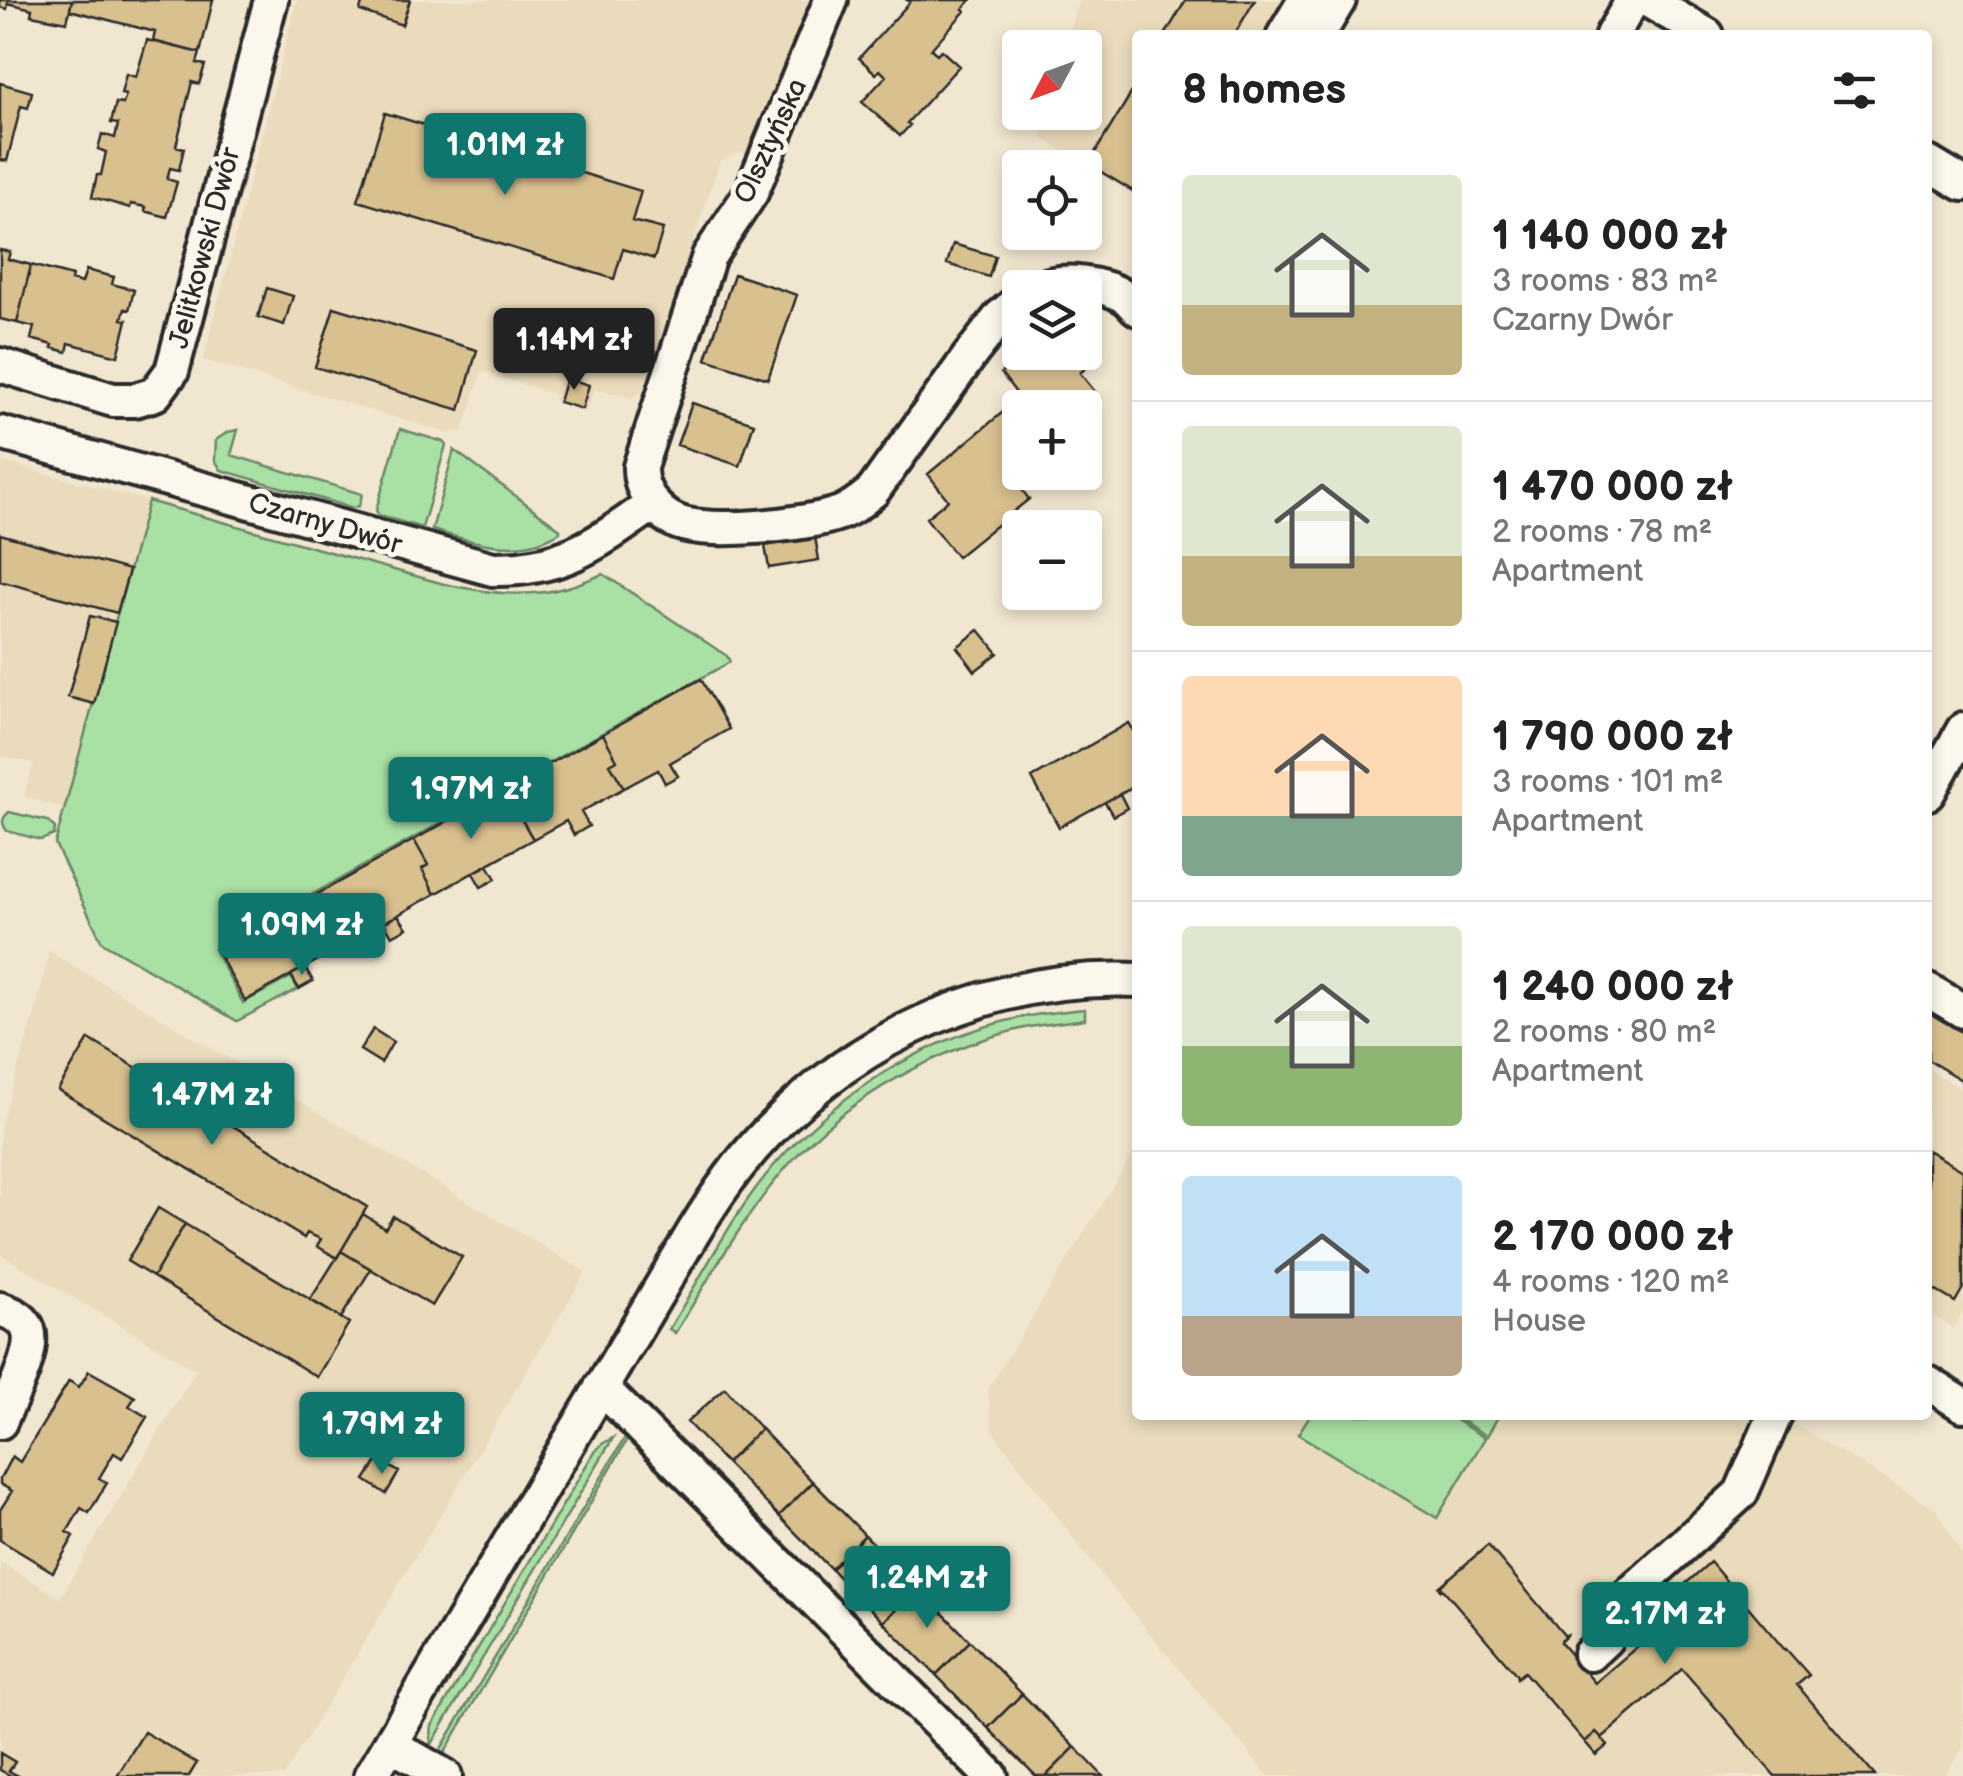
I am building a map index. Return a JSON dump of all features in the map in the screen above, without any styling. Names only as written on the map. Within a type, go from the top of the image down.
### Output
[{"type":"street","name":"Jelitkowski Dwór","points":[[0,365],[113,400],[135,400],[155,394],[172,371],[270,0]]},
{"type":"street","name":"Olsztyńska","points":[[647,508],[639,482],[640,468],[709,256],[751,193],[831,0]]},
{"type":"street","points":[[1287,30],[1305,0]]},
{"type":"street","points":[[1321,30],[1339,0]]},
{"type":"street","points":[[1615,30],[1633,0]]},
{"type":"street","points":[[1647,0],[1698,30]]},
{"type":"street","points":[[1932,165],[1963,184]]},
{"type":"street","points":[[1102,286],[1132,293]]},
{"type":"street","points":[[647,508],[693,526],[791,524],[851,508],[872,492],[1002,315]]},
{"type":"street","name":"Czarny Dwór","points":[[0,434],[467,564],[506,570],[549,564],[579,553],[647,508]]},
{"type":"street","points":[[1932,786],[1963,730]]},
{"type":"street","points":[[370,1776],[713,1200],[764,1136],[826,1079],[859,1056],[968,1004],[1042,986],[1132,980]]},
{"type":"street","points":[[1932,992],[1963,1011]]},
{"type":"street","points":[[0,1309],[16,1315],[26,1326],[30,1340],[0,1422]]},
{"type":"street","points":[[1932,1385],[1963,1404]]},
{"type":"street","points":[[602,1387],[991,1776]]},
{"type":"street","points":[[1590,1654],[1606,1639],[1614,1608],[1741,1493],[1774,1420]]},
{"type":"street","points":[[390,1744],[445,1776]]},
{"type":"shaded area","points":[[297,0],[812,0],[753,148],[720,160],[643,392],[631,398],[595,389],[585,412],[554,401],[555,395],[482,371],[463,431],[447,433],[203,360]]},
{"type":"shaded area","points":[[1079,0],[1285,0],[1268,30],[1132,30],[1132,194],[1102,175],[1102,150],[1062,150],[1041,137],[1043,130],[1102,130],[1102,30],[1071,30]]},
{"type":"shaded area","points":[[0,461],[148,501],[65,809],[24,796],[34,763],[0,756]]},
{"type":"shaded area","points":[[49,951],[586,1272],[284,1776],[0,1776],[0,1562],[60,1598],[196,1370],[0,1254],[0,1128],[36,1010]]},
{"type":"shaded area","points":[[1932,1071],[1963,1090],[1963,1312],[1953,1328],[1932,1315]]},
{"type":"shaded area","points":[[1132,1155],[1132,1420],[1788,1420],[1937,1510],[1963,1557],[1963,1747],[1944,1776],[1268,1776],[1102,1576],[992,1430],[988,1389]]},
{"type":"green space","points":[[400,429],[446,445],[422,528],[378,515],[376,510]]},
{"type":"green space","points":[[238,430],[231,455],[362,494],[359,506],[353,508],[221,470],[215,460],[216,440]]},
{"type":"green space","points":[[454,450],[560,532],[545,540],[513,546],[480,543],[432,530]]},
{"type":"green space","points":[[148,501],[474,590],[534,593],[569,587],[603,574],[727,656],[730,662],[214,949],[243,1003],[291,977],[298,989],[237,1021],[102,942],[55,844]]},
{"type":"green space","points":[[9,812],[47,821],[55,828],[54,835],[41,840],[7,831],[3,821]]},
{"type":"green space","points":[[1085,1009],[1085,1019],[1025,1028],[929,1062],[867,1096],[839,1117],[790,1163],[758,1203],[675,1333],[669,1329],[765,1176],[795,1143],[863,1086],[941,1043],[982,1028],[1024,1017]]},
{"type":"green space","points":[[1307,1420],[1455,1420],[1485,1438],[1437,1518],[1298,1434]]},
{"type":"green space","points":[[1460,1420],[1496,1420],[1487,1436]]},
{"type":"green space","points":[[630,1429],[633,1430],[439,1762],[435,1759]]},
{"type":"green space","points":[[613,1438],[430,1747],[432,1726],[593,1454]]},
{"type":"building","points":[[0,0],[72,0],[67,22],[31,15],[32,9],[8,3],[7,9],[0,7]]},
{"type":"building","points":[[72,0],[213,0],[200,53],[153,41],[155,32],[70,10]]},
{"type":"building","points":[[363,0],[410,0],[402,25],[360,11]]},
{"type":"building","points":[[907,0],[971,0],[931,49],[937,54],[941,50],[959,66],[907,123],[910,125],[900,136],[862,102],[886,76],[880,70],[876,74],[859,58],[910,2]]},
{"type":"building","points":[[1186,0],[1255,0],[1237,30],[1168,30]]},
{"type":"building","points":[[147,40],[200,53],[197,63],[205,65],[199,84],[192,82],[176,146],[184,148],[179,170],[170,168],[167,179],[177,182],[167,217],[145,211],[146,207],[131,204],[130,208],[92,197],[106,152],[98,149],[102,134],[115,138],[118,124],[111,123],[116,103],[123,104],[126,74],[136,77]]},
{"type":"building","points":[[0,83],[32,92],[28,108],[21,106],[7,161],[0,160]]},
{"type":"building","points":[[1132,92],[1132,190],[1102,172],[1102,150],[1097,150]]},
{"type":"building","points":[[385,113],[641,191],[632,221],[663,229],[654,259],[623,249],[614,279],[358,201]]},
{"type":"building","points":[[953,244],[995,256],[989,277],[947,264]]},
{"type":"building","points":[[0,250],[10,252],[8,259],[31,265],[17,323],[0,319]]},
{"type":"building","points":[[31,265],[72,276],[71,280],[82,283],[86,270],[114,277],[112,284],[134,290],[129,310],[125,309],[122,319],[127,320],[118,356],[69,343],[67,352],[31,339],[34,327],[17,323]]},
{"type":"building","points":[[734,274],[797,295],[768,379],[706,359]]},
{"type":"building","points":[[267,288],[293,296],[284,325],[258,317]]},
{"type":"building","points":[[334,307],[477,350],[460,410],[315,367]]},
{"type":"building","points":[[1083,370],[1080,373],[1094,390],[1014,390],[1001,373]]},
{"type":"building","points":[[566,378],[589,385],[582,409],[559,402]]},
{"type":"building","points":[[692,403],[754,423],[740,466],[677,445]]},
{"type":"building","points":[[1002,413],[1002,490],[1022,490],[1029,499],[1015,510],[1002,510],[1002,521],[957,557],[926,518],[948,500],[928,474]]},
{"type":"building","points":[[0,534],[129,570],[117,613],[0,581]]},
{"type":"building","points":[[815,537],[819,560],[769,568],[765,546]]},
{"type":"building","points":[[90,616],[116,622],[94,704],[68,697]]},
{"type":"building","points":[[979,630],[998,653],[975,671],[957,647]]},
{"type":"building","points":[[701,679],[729,729],[670,763],[678,776],[665,783],[658,770],[624,788],[610,764],[617,760],[603,734]]},
{"type":"building","points":[[1129,723],[1132,728],[1132,787],[1059,827],[1032,778]]},
{"type":"building","points":[[603,734],[617,760],[610,764],[624,788],[581,812],[589,826],[574,835],[566,821],[533,839],[519,815],[513,818],[499,792]]},
{"type":"building","points":[[499,792],[513,818],[519,815],[533,839],[435,894],[422,869],[428,865],[414,840]]},
{"type":"building","points":[[1120,794],[1127,808],[1113,816],[1105,802]]},
{"type":"building","points":[[414,840],[428,865],[422,869],[435,894],[350,942],[337,917],[329,922],[316,895]]},
{"type":"building","points":[[488,865],[496,879],[481,887],[473,873]]},
{"type":"building","points":[[316,895],[329,922],[337,917],[350,942],[245,1001],[217,951]]},
{"type":"building","points":[[398,915],[407,928],[392,936],[384,922]]},
{"type":"building","points":[[305,967],[313,981],[299,989],[291,975]]},
{"type":"building","points":[[1932,1014],[1963,1033],[1963,1081],[1932,1062]]},
{"type":"building","points":[[373,1029],[393,1042],[381,1063],[360,1050]]},
{"type":"building","points":[[89,1039],[367,1207],[337,1258],[317,1246],[321,1239],[307,1233],[304,1238],[58,1090]]},
{"type":"building","points":[[1932,1152],[1963,1171],[1963,1288],[1955,1302],[1932,1288]]},
{"type":"building","points":[[158,1208],[185,1224],[153,1277],[127,1261]]},
{"type":"building","points":[[363,1214],[385,1228],[393,1216],[462,1257],[432,1306],[341,1251]]},
{"type":"building","points":[[185,1224],[349,1323],[317,1377],[153,1277]]},
{"type":"building","points":[[341,1251],[371,1269],[341,1318],[310,1300]]},
{"type":"building","points":[[89,1371],[135,1397],[129,1406],[147,1417],[122,1458],[114,1453],[99,1478],[107,1483],[89,1513],[81,1508],[67,1532],[74,1536],[53,1572],[0,1540],[0,1510],[12,1491],[0,1484],[0,1479],[12,1456],[20,1462],[69,1381],[79,1387]]},
{"type":"building","points":[[725,1388],[761,1429],[726,1463],[687,1422]]},
{"type":"building","points":[[761,1429],[813,1482],[779,1516],[726,1463]]},
{"type":"building","points":[[378,1460],[399,1472],[386,1494],[365,1480]]},
{"type":"building","points":[[813,1482],[865,1535],[831,1569],[779,1516]]},
{"type":"building","points":[[865,1535],[918,1588],[883,1622],[831,1569]]},
{"type":"building","points":[[1488,1545],[1567,1635],[1560,1642],[1595,1683],[1684,1606],[1673,1595],[1710,1562],[1809,1675],[1797,1685],[1875,1776],[1775,1776],[1682,1669],[1602,1738],[1596,1732],[1585,1742],[1524,1672],[1517,1678],[1439,1587]]},
{"type":"building","points":[[918,1588],[970,1641],[936,1675],[883,1622]]},
{"type":"building","points":[[970,1641],[1022,1694],[988,1728],[936,1675]]},
{"type":"building","points":[[1022,1694],[1075,1747],[1046,1776],[1036,1776],[988,1728]]},
{"type":"building","points":[[144,1732],[197,1763],[189,1776],[117,1776]]},
{"type":"building","points":[[1596,1732],[1608,1745],[1596,1755],[1585,1742]]},
{"type":"building","points":[[1075,1747],[1103,1776],[1046,1776]]},
{"type":"building","points":[[0,1753],[15,1762],[9,1771],[19,1776],[0,1770]]}]
